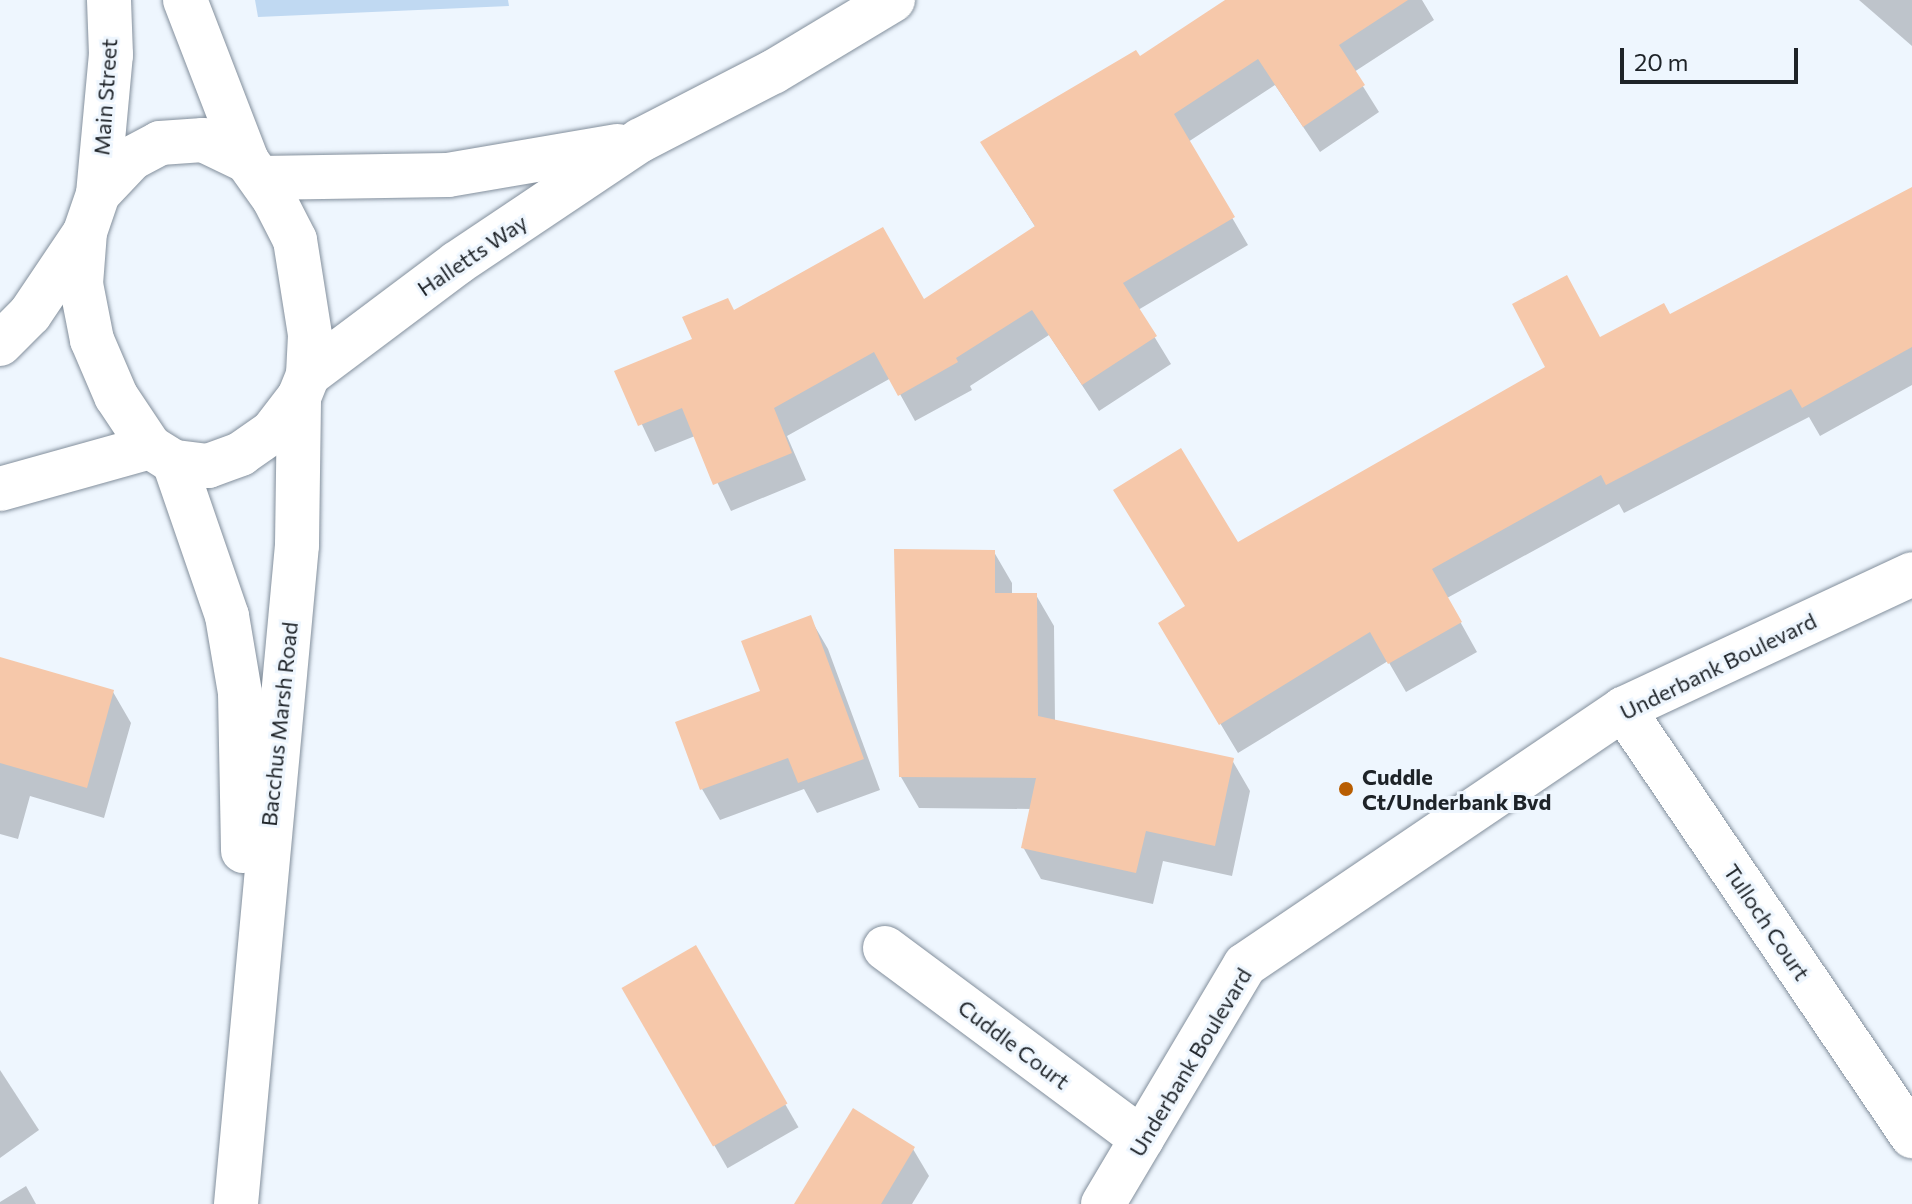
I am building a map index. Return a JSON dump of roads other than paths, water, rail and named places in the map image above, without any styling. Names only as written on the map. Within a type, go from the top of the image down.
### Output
[{"type":"street","name":"Main Street","points":[[91,213],[111,55],[109,0]]},
{"type":"street","points":[[0,489],[162,455],[208,466],[241,454],[272,432],[304,386],[307,291],[298,253],[254,169],[185,0]]},
{"type":"street","name":"Halletts Way","points":[[304,386],[457,263],[641,140],[773,72],[893,0]]},
{"type":"street","points":[[0,344],[30,314],[91,213],[132,158],[160,143],[203,140],[254,169]]},
{"type":"street","name":"Halletts Way","points":[[254,169],[448,175],[511,168],[641,140]]},
{"type":"street","points":[[91,213],[81,284],[92,340],[116,396],[162,455]]},
{"type":"street","name":"Bacchus Marsh Road","points":[[236,1204],[247,1050],[297,545],[304,386]]},
{"type":"street","name":"Bacchus Marsh Road","points":[[162,455],[227,616],[240,693],[247,1050]]},
{"type":"street","name":"Underbank Boulevard","points":[[1103,1204],[1245,965],[1623,709],[1912,574]]},
{"type":"street","name":"Tulloch Court","points":[[1623,709],[1912,1136]]},
{"type":"street","name":"Cuddle Court","points":[[885,948],[1142,1139]]},
{"type":"place","name":"Cuddle Ct/Underbank Bvd","points":[[1346,789]]}]
